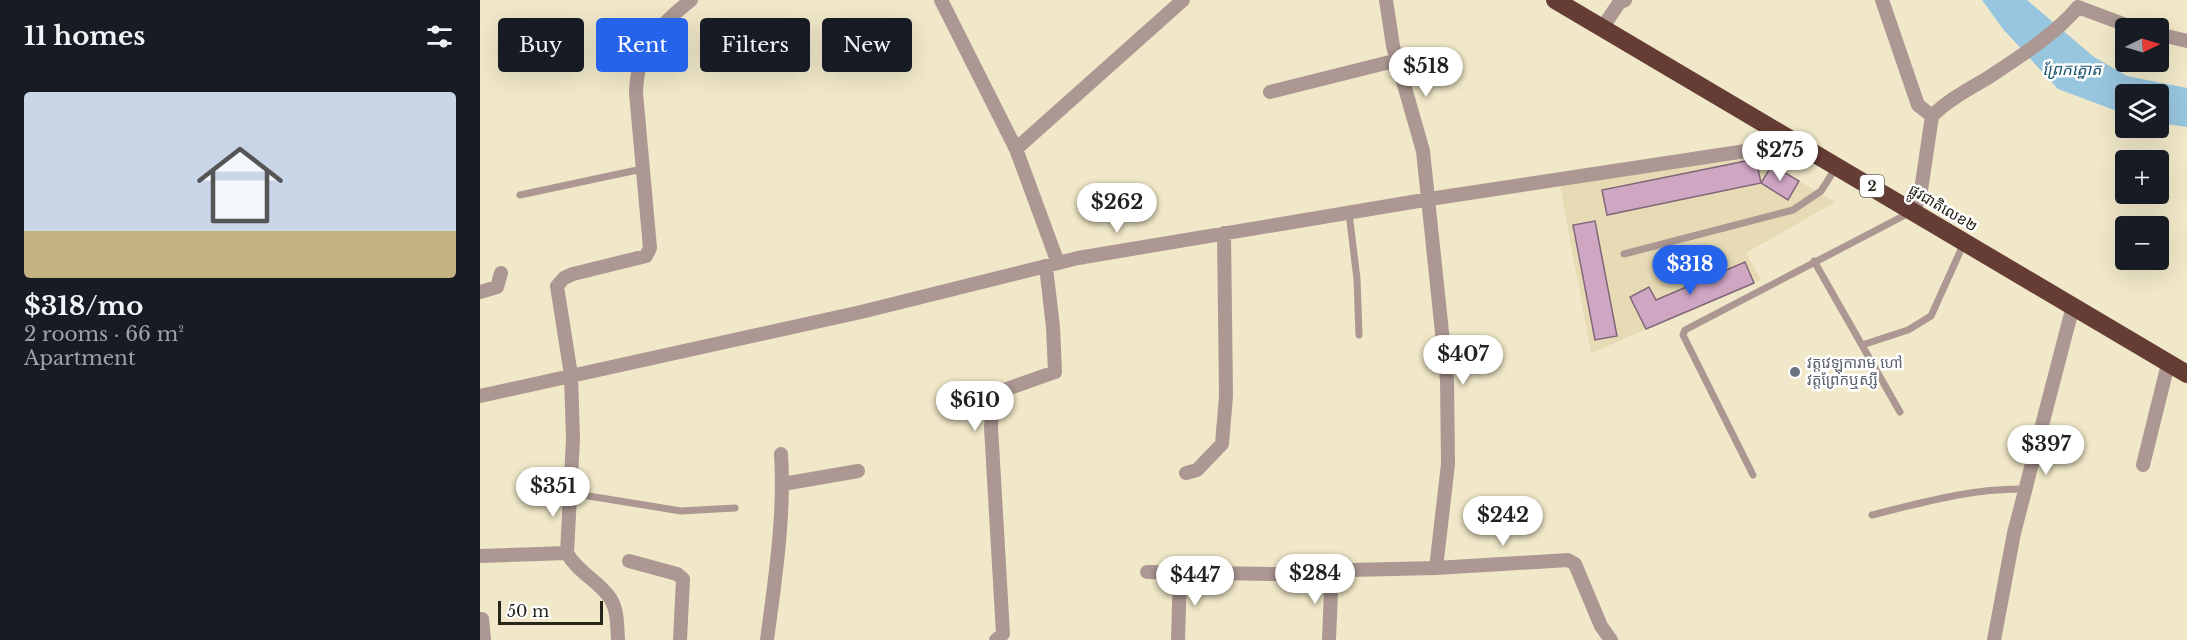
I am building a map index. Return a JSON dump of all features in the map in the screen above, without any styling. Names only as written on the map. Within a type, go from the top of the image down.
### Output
[{"type":"highway","name":"ផ្លូវជាតិលេខ២","points":[[1555,0],[2187,374]]},
{"type":"street","points":[[618,640],[615,611],[609,597],[572,561],[567,553],[571,375],[557,286],[564,278],[573,274],[646,256],[650,248],[642,169],[637,68],[646,48],[668,19],[691,0]]},
{"type":"street","points":[[941,0],[1016,149],[1052,265],[1055,372],[1001,391],[993,403],[990,427],[999,637]]},
{"type":"street","points":[[1016,149],[1183,0]]},
{"type":"street","points":[[1386,0],[1398,60],[1423,151],[1447,380],[1448,464],[1436,568]]},
{"type":"street","points":[[1603,27],[1619,3],[1625,0]]},
{"type":"street","points":[[1882,0],[1918,105],[1932,116]]},
{"type":"street","points":[[1913,211],[1920,197],[1932,116],[1941,107],[2007,64],[2067,20],[2077,4],[2115,20]]},
{"type":"street","points":[[2169,37],[2187,41]]},
{"type":"street","points":[[1270,92],[1398,60]]},
{"type":"street","points":[[480,396],[861,312],[1052,265],[1224,233],[1759,149],[1771,129]]},
{"type":"street","points":[[1186,473],[1197,470],[1222,444],[1226,396],[1224,233]]},
{"type":"street","points":[[480,292],[497,287],[501,273]]},
{"type":"street","points":[[1994,640],[2014,533],[2073,306]]},
{"type":"street","points":[[2143,465],[2168,364]]},
{"type":"street","points":[[768,640],[783,484],[781,454]]},
{"type":"street","points":[[783,484],[858,471]]},
{"type":"street","points":[[480,556],[567,553]]},
{"type":"street","points":[[1147,572],[1335,574],[1348,570],[1436,568],[1568,560],[1575,564],[1601,626],[1611,640]]},
{"type":"street","points":[[629,561],[677,574],[683,579],[680,640]]},
{"type":"street","points":[[1178,640],[1180,572]]},
{"type":"street","points":[[1329,640],[1331,591],[1335,574]]},
{"type":"street","points":[[482,619],[484,640]]},
{"type":"lane","points":[[1624,254],[1793,210],[1821,191],[1837,166]]},
{"type":"lane","points":[[520,195],[642,169]]},
{"type":"lane","points":[[1753,475],[1703,378],[1683,335],[1685,330],[1913,211]]},
{"type":"lane","points":[[1349,213],[1357,279],[1359,335]]},
{"type":"lane","points":[[1862,345],[1908,330],[1931,316],[1964,243]]},
{"type":"lane","points":[[1814,261],[1900,412]]},
{"type":"lane","points":[[1872,515],[1966,492],[1990,488],[2026,489]]},
{"type":"lane","points":[[570,493],[681,511],[735,508]]},
{"type":"shaded area","points":[[1758,157],[1835,202],[1746,253],[1761,280],[1591,353],[1560,185]]},
{"type":"water","name":"ព្រែកត្នោត","points":[[1982,0],[2027,0],[2094,57],[2115,69],[2115,72],[2167,84],[2115,84],[2115,110],[2058,89],[2003,29]]},
{"type":"water","name":"ព្រែកត្នោត","points":[[2169,84],[2187,88],[2187,127],[2169,124]]},
{"type":"building","points":[[1756,159],[1761,183],[1607,215],[1602,190]]},
{"type":"building","points":[[1772,165],[1799,181],[1788,200],[1761,183]]},
{"type":"building","points":[[1595,221],[1617,336],[1595,340],[1573,225]]},
{"type":"building","points":[[1745,262],[1754,283],[1646,329],[1630,297],[1649,287],[1656,300]]},
{"type":"place","name":"វត្តវេឡុការាម ហៅ វត្តព្រែកឬស្សី","points":[[1795,372]]}]
